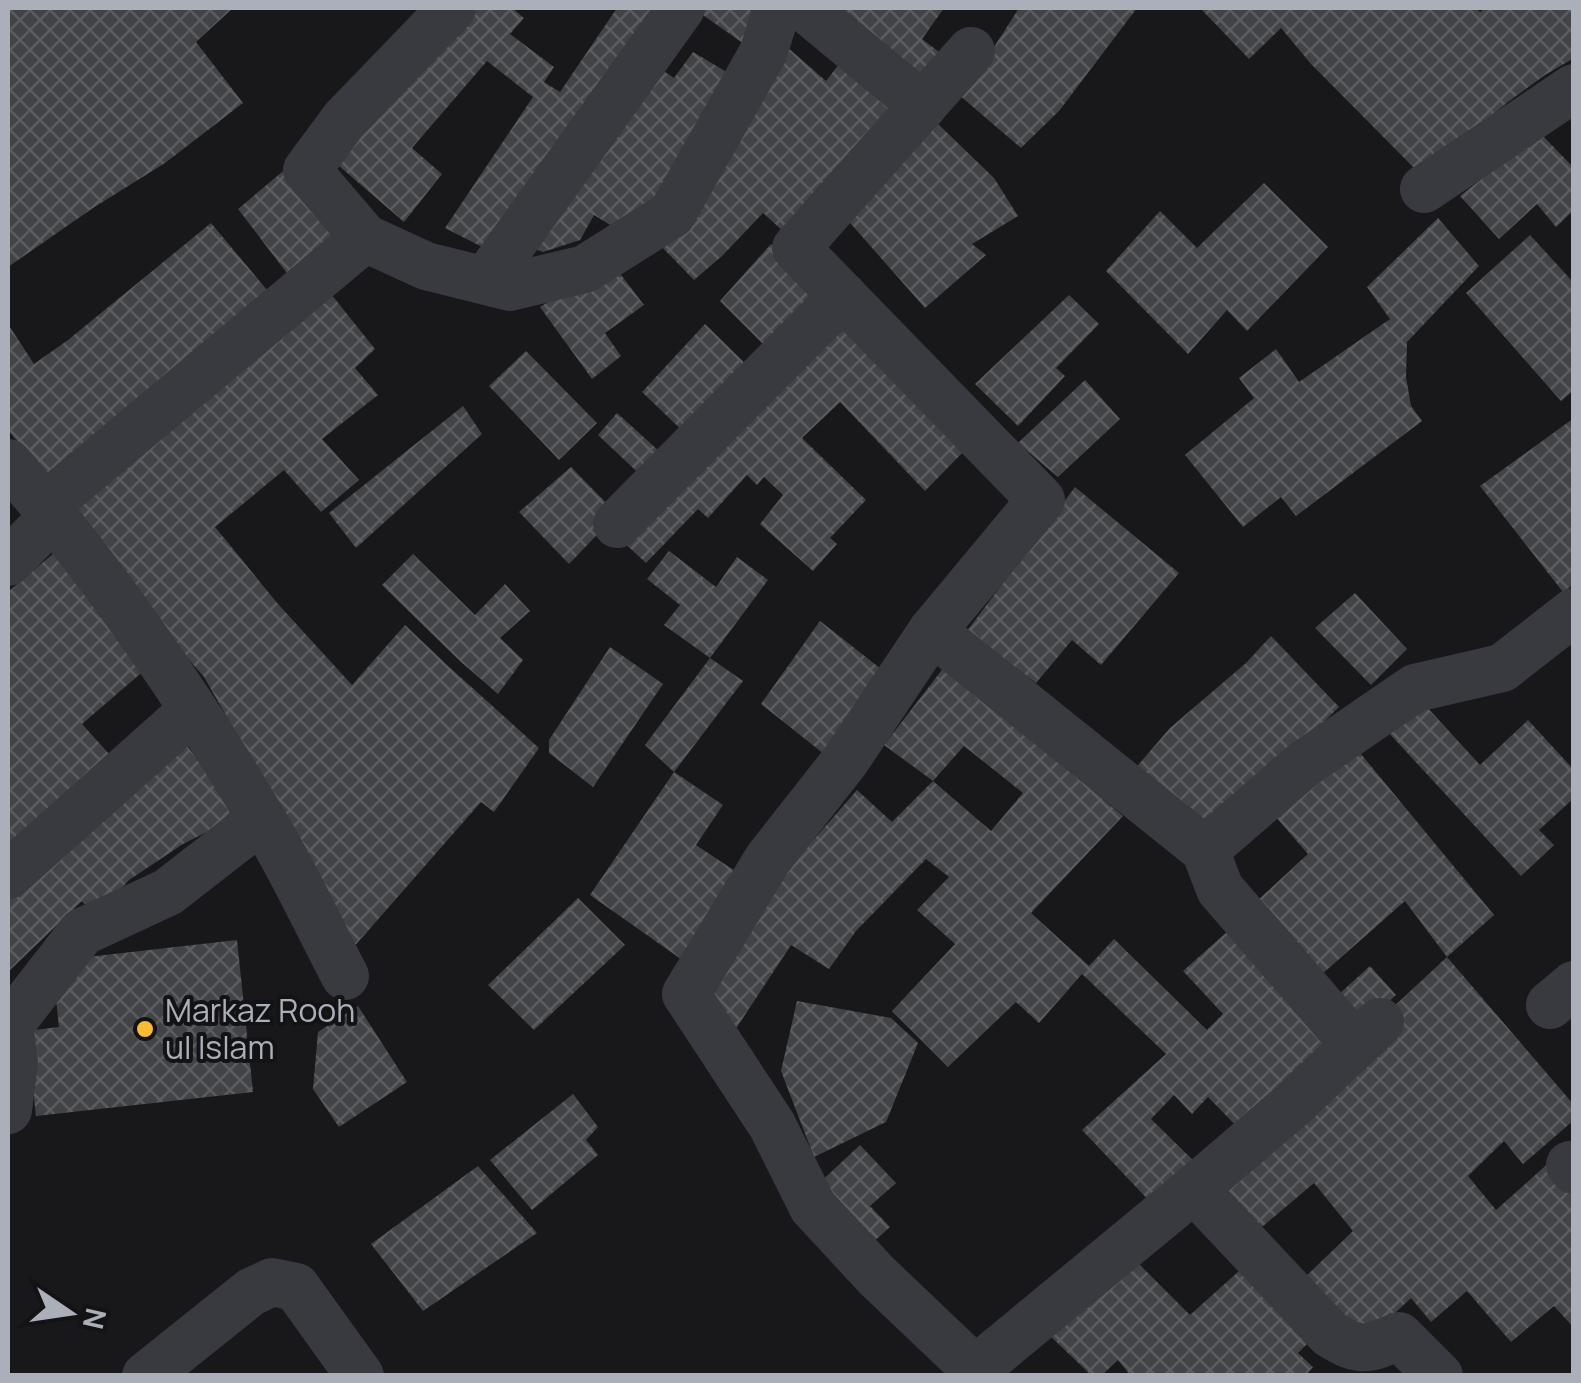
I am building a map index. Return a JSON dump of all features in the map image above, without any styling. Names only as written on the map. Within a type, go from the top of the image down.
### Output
[{"type":"street","points":[[452,8],[344,120],[307,170],[366,238],[426,266],[510,287],[585,268],[672,214],[764,50],[774,8]]},
{"type":"street","points":[[486,280],[681,8]]},
{"type":"street","points":[[804,8],[923,106]]},
{"type":"street","points":[[932,630],[1205,850],[1220,890],[1367,1034],[1291,1106],[979,1372],[876,1275],[813,1207],[772,1125],[686,994],[768,859],[846,760],[932,630],[1041,500],[796,248],[972,51]]},
{"type":"street","points":[[1424,189],[1574,88]]},
{"type":"street","points":[[8,562],[49,511],[366,238]]},
{"type":"street","points":[[617,524],[843,296]]},
{"type":"street","points":[[8,463],[164,664],[262,820],[345,976]]},
{"type":"street","points":[[1205,850],[1304,764],[1415,688],[1502,668],[1574,612]]},
{"type":"street","points":[[8,875],[193,710]]},
{"type":"street","points":[[8,1110],[14,1062],[8,1026],[82,932],[168,892],[262,820]]},
{"type":"street","points":[[1194,1189],[1330,1334],[1351,1347],[1376,1346],[1399,1336],[1439,1376]]},
{"type":"street","points":[[146,1376],[251,1292],[272,1282],[296,1287],[360,1376]]},
{"type":"building","points":[[8,8],[233,8],[196,42],[243,103],[165,163],[8,267]]},
{"type":"building","points":[[463,8],[512,8],[524,18],[510,34],[554,67],[544,82],[560,92],[617,8],[673,8],[496,254],[445,228],[533,97],[487,61],[412,148],[442,174],[404,222],[331,159]]},
{"type":"building","points":[[693,8],[759,8],[754,51]]},
{"type":"building","points":[[816,8],[944,8],[922,39],[947,58],[920,91]]},
{"type":"building","points":[[1019,8],[1137,8],[1059,111],[1021,148],[958,94]]},
{"type":"building","points":[[1476,8],[1480,12],[1486,8],[1574,8],[1574,58],[1508,102],[1420,174],[1311,64],[1281,28],[1249,59],[1202,10]]},
{"type":"building","points":[[779,40],[826,81],[846,55],[905,110],[794,241],[763,213],[694,280],[655,240]]},
{"type":"building","points":[[693,52],[740,80],[696,159],[623,233],[594,215],[580,240],[543,252],[518,243],[650,62],[674,78]]},
{"type":"building","points":[[935,121],[994,178],[1018,216],[972,244],[986,255],[925,308],[844,216]]},
{"type":"building","points":[[1540,133],[1574,168],[1574,210],[1556,227],[1537,204],[1499,239],[1460,196]]},
{"type":"building","points":[[288,167],[350,240],[296,285],[238,209]]},
{"type":"building","points":[[1264,183],[1328,247],[1247,331],[1227,310],[1188,354],[1106,271],[1160,211],[1197,248]]},
{"type":"building","points":[[1438,218],[1479,266],[1407,342],[1406,377],[1411,406],[1422,421],[1296,516],[1281,497],[1243,527],[1185,455],[1254,398],[1239,378],[1276,349],[1299,382],[1390,319],[1367,287]]},
{"type":"building","points":[[211,223],[272,296],[54,487],[8,430],[8,324],[34,364]]},
{"type":"building","points":[[1530,235],[1574,283],[1574,390],[1561,401],[1466,293]]},
{"type":"building","points":[[771,244],[827,298],[774,355],[720,301]]},
{"type":"building","points":[[612,263],[644,305],[605,333],[621,356],[592,379],[540,307]]},
{"type":"building","points":[[331,294],[375,349],[355,368],[378,395],[322,439],[359,480],[321,512],[284,470],[215,527],[352,685],[405,625],[539,748],[494,812],[481,802],[352,949],[204,677],[60,510]]},
{"type":"building","points":[[1069,295],[1099,324],[1056,368],[1065,376],[1018,426],[975,384]]},
{"type":"building","points":[[840,307],[971,444],[925,491],[840,402],[802,438],[866,500],[830,538],[837,544],[813,571],[760,524],[783,495],[764,477],[757,485],[747,475],[708,518],[698,509],[646,563],[618,537]]},
{"type":"building","points":[[705,324],[756,374],[691,439],[642,392]]},
{"type":"building","points":[[526,351],[597,423],[559,460],[489,386]]},
{"type":"building","points":[[1085,380],[1120,419],[1058,477],[1018,443]]},
{"type":"building","points":[[463,406],[482,434],[356,548],[329,513]]},
{"type":"building","points":[[617,413],[670,461],[649,483],[598,435]]},
{"type":"building","points":[[1574,418],[1574,584],[1563,592],[1480,486]]},
{"type":"building","points":[[571,467],[617,514],[569,564],[519,512]]},
{"type":"building","points":[[1075,487],[1179,573],[1101,665],[1072,640],[1036,683],[967,631]]},
{"type":"building","points":[[61,547],[147,668],[82,724],[110,755],[8,850],[8,592]]},
{"type":"building","points":[[669,551],[716,587],[737,557],[768,580],[710,658],[664,625],[680,605],[647,579]]},
{"type":"building","points":[[413,554],[475,615],[505,584],[530,611],[500,638],[523,660],[498,694],[382,585]]},
{"type":"building","points":[[1355,593],[1407,649],[1371,685],[1315,628]]},
{"type":"building","points":[[820,621],[890,676],[829,758],[761,704]]},
{"type":"building","points":[[1271,636],[1339,707],[1283,761],[1200,828],[1133,771],[1170,728],[1246,663]]},
{"type":"building","points":[[610,647],[663,684],[593,787],[549,753],[549,740]]},
{"type":"building","points":[[710,658],[743,681],[674,772],[645,745]]},
{"type":"building","points":[[945,666],[1123,816],[1031,913],[1089,966],[1114,939],[1207,1030],[1223,1014],[1183,971],[1236,924],[1343,1045],[1247,1137],[1208,1097],[1192,1114],[1174,1095],[1151,1119],[1198,1165],[1154,1206],[1082,1130],[1166,1054],[1082,974],[1039,1023],[1016,1002],[948,1067],[892,1011],[955,944],[917,910],[949,877],[926,859],[856,931],[829,969],[791,945],[735,1030],[700,1000],[788,869],[857,790],[892,822],[933,781],[884,745]],"holes":[[[964,746],[1023,793],[991,831],[933,781]]]},
{"type":"building","points":[[1426,706],[1480,765],[1528,720],[1574,770],[1574,798],[1539,830],[1554,845],[1521,876],[1388,732]]},
{"type":"building","points":[[181,738],[240,815],[183,844],[129,880],[96,916],[82,901],[8,972],[8,888]]},
{"type":"building","points":[[1356,748],[1494,915],[1447,957],[1405,901],[1321,975],[1256,902],[1308,854],[1275,816]]},
{"type":"building","points":[[674,772],[723,805],[696,845],[738,873],[688,964],[590,895]]},
{"type":"building","points":[[578,898],[625,945],[534,1030],[488,985]]},
{"type":"building","name":"Markaz Rooh ul Islam","points":[[237,940],[253,1092],[36,1116],[26,1031],[59,1027],[52,961]]},
{"type":"building","points":[[1447,957],[1574,1105],[1574,1120],[1523,1164],[1504,1141],[1468,1176],[1496,1210],[1553,1159],[1574,1181],[1574,1328],[1554,1306],[1511,1342],[1467,1291],[1431,1322],[1411,1298],[1363,1343],[1303,1279],[1353,1231],[1314,1183],[1250,1237],[1214,1192],[1389,1011]]},
{"type":"building","points":[[1370,966],[1396,995],[1354,1033],[1328,1004]]},
{"type":"building","points":[[797,1001],[891,1018],[918,1043],[886,1122],[814,1157],[781,1071]]},
{"type":"building","points":[[358,1006],[407,1082],[339,1127],[313,1089],[318,1032]]},
{"type":"building","points":[[573,1094],[598,1127],[586,1140],[598,1155],[532,1210],[490,1160]]},
{"type":"building","points":[[860,1145],[896,1183],[870,1206],[890,1227],[869,1246],[815,1187]]},
{"type":"building","points":[[478,1166],[537,1233],[423,1311],[371,1244]]},
{"type":"building","points":[[1130,1255],[1190,1315],[1249,1262],[1318,1333],[1298,1353],[1313,1367],[1305,1376],[1131,1376],[1118,1360],[1101,1376],[1092,1376],[1046,1332]]},
{"type":"place","name":"Markaz Rooh ul Islam","points":[[145,1029]]}]
